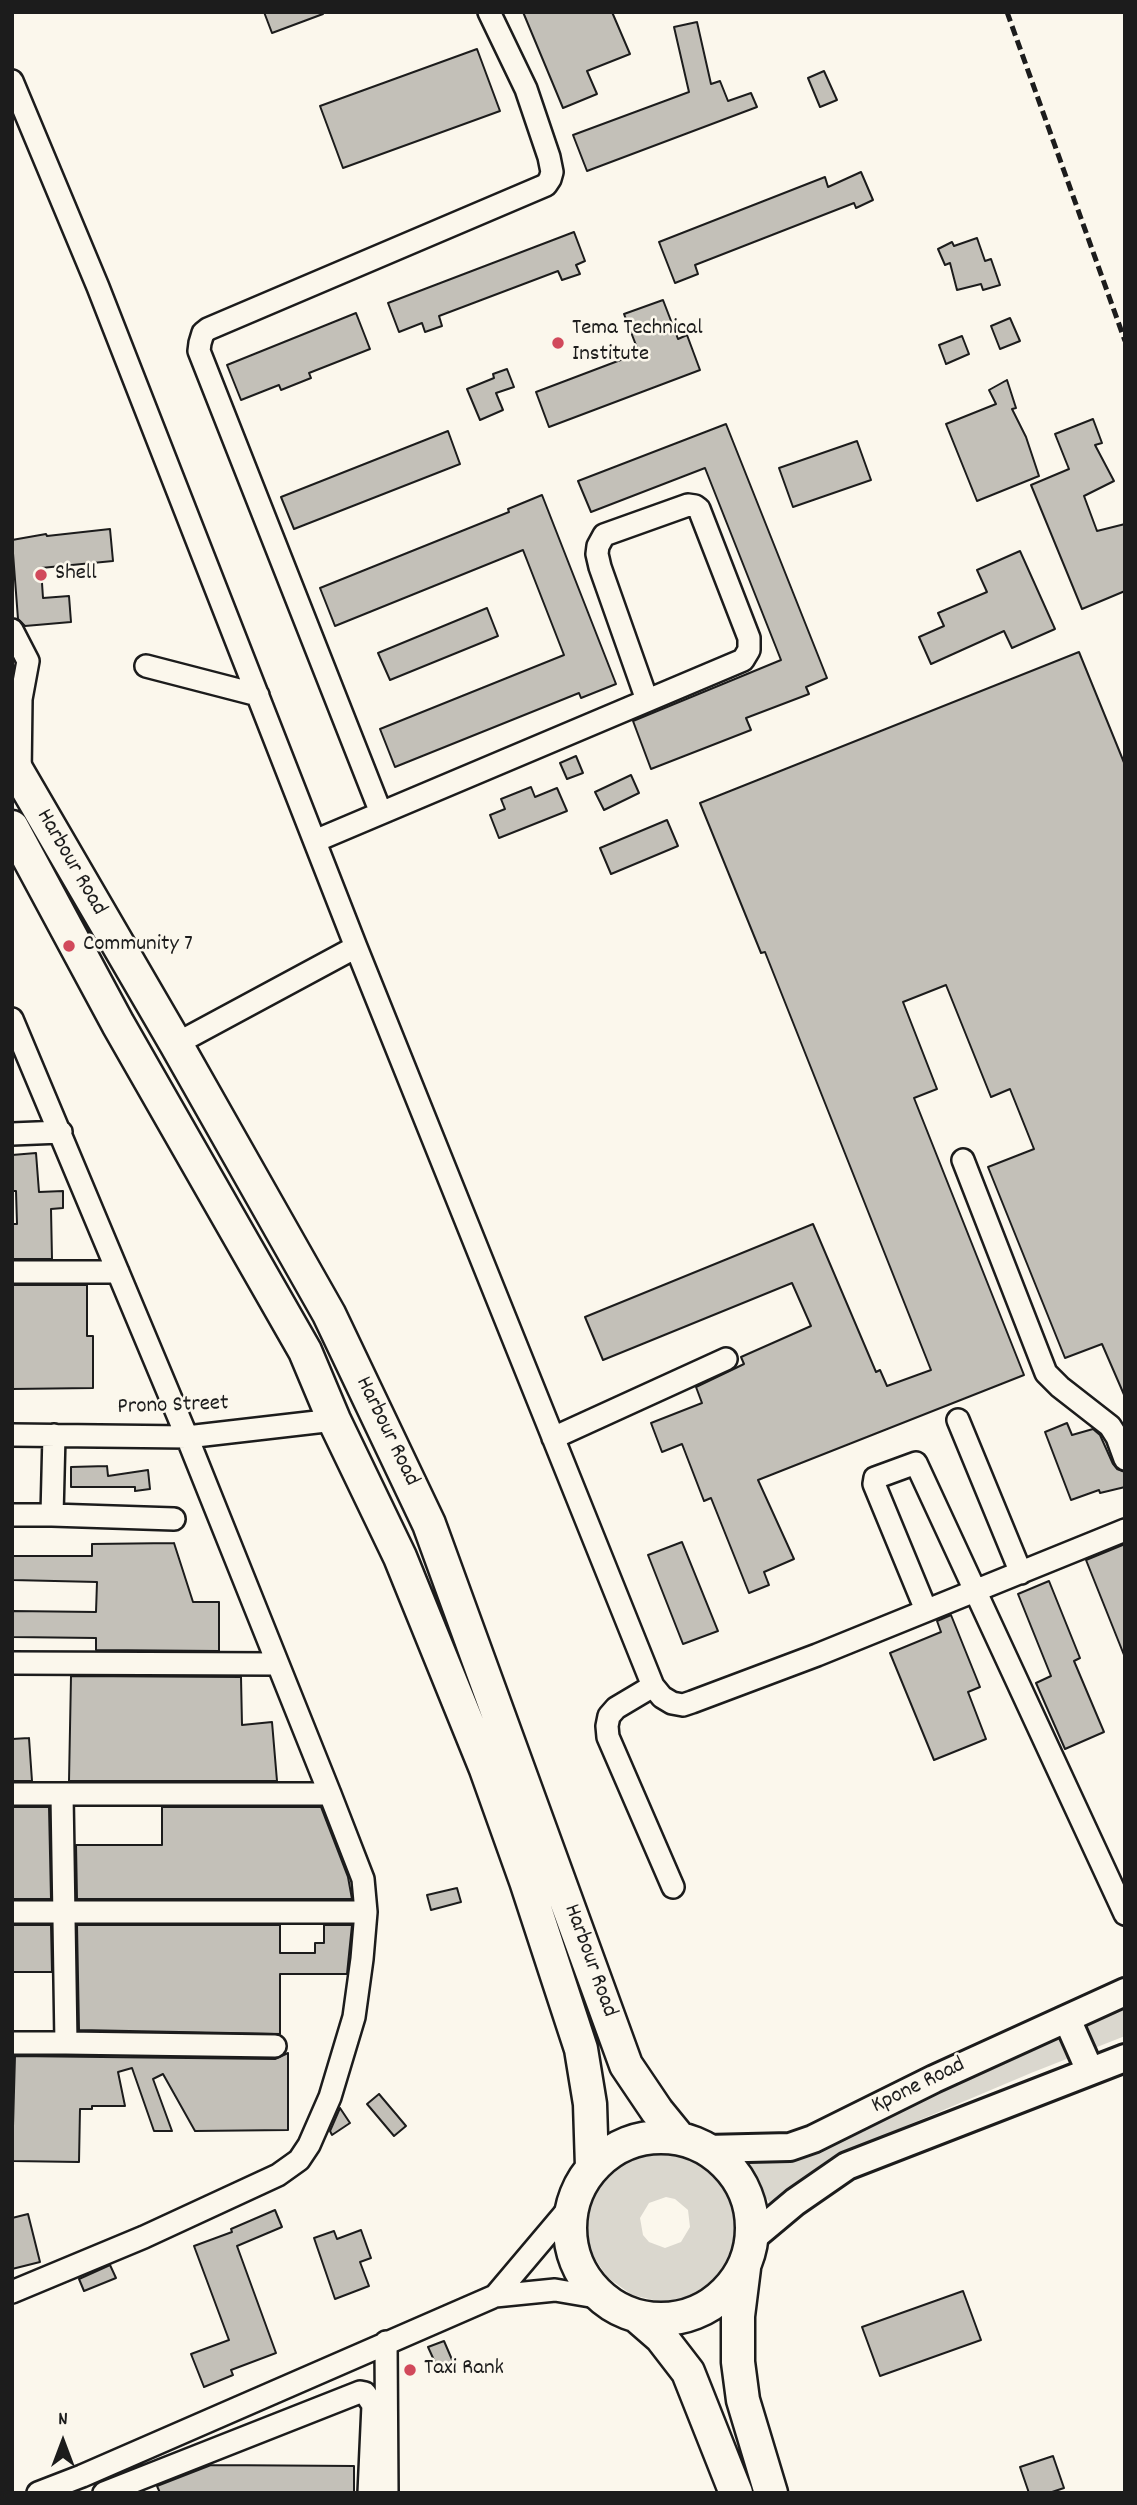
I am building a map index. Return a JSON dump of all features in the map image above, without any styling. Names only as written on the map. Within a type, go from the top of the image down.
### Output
[{"type":"highway","name":"Harbour Road","points":[[16,770],[329,1314],[429,1524],[626,2064],[657,2111],[692,2143]]},
{"type":"highway","name":"Harbour Road","points":[[12,827],[118,1024],[305,1351],[334,1420],[400,1557],[485,1769],[526,1881],[581,2049],[590,2104],[592,2167]]},
{"type":"highway","points":[[748,2252],[731,2287],[712,2304],[688,2315],[663,2319],[638,2317],[619,2310],[587,2284],[574,2257],[569,2227],[571,2206],[579,2185],[592,2167],[610,2151],[632,2141],[655,2137],[692,2143],[730,2169],[747,2195],[752,2215],[748,2252],[738,2316],[738,2362],[743,2400],[771,2493]]},
{"type":"highway","points":[[638,2317],[661,2337],[688,2372],[737,2493]]},
{"type":"main road","name":"Kpone Road","points":[[692,2143],[778,2148],[813,2139],[934,2079],[1125,1992]]},
{"type":"main road","points":[[1068,2019],[1090,2071]]},
{"type":"main road","name":"Kpone Road","points":[[748,2252],[795,2202],[847,2166],[1125,2058]]},
{"type":"street","points":[[381,813],[199,351],[203,333],[208,329],[546,185],[551,172],[545,145],[526,89],[489,12]]},
{"type":"street","points":[[12,81],[97,287],[356,947],[653,1686],[662,1697],[672,1703],[692,1702],[976,1592],[1125,1530]]},
{"type":"street","points":[[315,841],[743,660],[749,650],[749,638],[699,509],[695,506],[688,505],[604,536],[598,546],[600,567],[646,701]]},
{"type":"street","points":[[12,631],[28,661],[21,699],[16,770]]},
{"type":"street","points":[[146,666],[258,695]]},
{"type":"street","points":[[176,1044],[356,947]]},
{"type":"street","points":[[12,1019],[187,1437],[330,1794],[363,1879],[366,1912],[354,2017],[330,2097],[309,2145],[299,2160],[278,2175],[144,2237],[12,2292]]},
{"type":"street","points":[[12,1134],[61,1132]]},
{"type":"street","points":[[963,1160],[1046,1373],[1110,1426],[1125,1459]]},
{"type":"street","points":[[12,1272],[118,1272]]},
{"type":"street","points":[[554,1438],[726,1359]]},
{"type":"street","name":"Prono Street","points":[[12,1435],[187,1437],[334,1420]]},
{"type":"street","points":[[958,1420],[1021,1573]]},
{"type":"street","points":[[52,1515],[54,1435]]},
{"type":"street","points":[[926,1610],[874,1484],[875,1478],[916,1463],[1125,1914]]},
{"type":"street","points":[[12,1515],[174,1519]]},
{"type":"street","points":[[12,1663],[277,1664]]},
{"type":"street","points":[[653,1686],[616,1708],[609,1716],[608,1737],[673,1887]]},
{"type":"street","points":[[12,1794],[330,1794]]},
{"type":"street","points":[[62,1795],[66,2043]]},
{"type":"street","points":[[12,1912],[366,1912]]},
{"type":"street","points":[[12,2043],[275,2046]]},
{"type":"street","points":[[495,2296],[571,2206]]},
{"type":"street","points":[[38,2493],[495,2296],[555,2290],[602,2298]]},
{"type":"street","points":[[386,2343],[387,2493]]},
{"type":"street","points":[[104,2493],[359,2392],[365,2393],[373,2405],[369,2493]]},
{"type":"shaded area","points":[[1125,1998],[1125,2036],[830,2158],[771,2205],[739,2156]]},
{"type":"shaded area","points":[[668,2144],[698,2151],[723,2169],[740,2195],[745,2226],[738,2256],[719,2281],[693,2297],[662,2302],[632,2295],[607,2277],[590,2251],[585,2220],[592,2190],[611,2165],[637,2149]],"holes":[[[666,2197],[675,2199],[688,2210],[690,2227],[681,2242],[665,2248],[649,2242],[643,2235],[640,2218],[649,2203]]]},
{"type":"building","points":[[264,12],[323,12],[323,14],[272,33]]},
{"type":"building","points":[[523,12],[612,12],[630,54],[587,71],[597,94],[563,108]]},
{"type":"building","points":[[697,22],[711,84],[720,81],[728,101],[751,93],[757,107],[587,171],[573,135],[689,92],[674,27]]},
{"type":"building","points":[[477,49],[500,111],[343,168],[320,106]]},
{"type":"building","points":[[824,71],[837,100],[820,107],[808,78]]},
{"type":"building","points":[[861,172],[873,200],[856,208],[854,203],[695,265],[698,274],[675,283],[659,242],[825,177],[828,187]]},
{"type":"building","points":[[574,232],[585,261],[576,265],[580,274],[562,280],[558,271],[439,316],[442,326],[425,332],[422,323],[399,332],[388,303]]},
{"type":"building","points":[[977,238],[985,261],[991,259],[1000,285],[983,290],[981,284],[957,290],[950,263],[945,265],[938,249],[952,242],[954,246]]},
{"type":"building","points":[[663,300],[678,339],[687,335],[700,370],[549,427],[536,392],[639,353],[624,314]]},
{"type":"building","points":[[356,313],[370,349],[309,373],[311,378],[281,390],[279,385],[241,400],[227,365]]},
{"type":"building","points":[[1010,318],[1020,341],[1000,349],[991,326]]},
{"type":"building","points":[[962,336],[969,354],[946,364],[939,345]]},
{"type":"building","points":[[507,369],[514,387],[496,393],[503,410],[480,420],[467,389],[494,378],[493,374]]},
{"type":"building","points":[[1007,380],[1016,408],[1012,409],[1026,437],[1039,476],[977,501],[946,424],[996,404],[989,390]]},
{"type":"building","points":[[1093,419],[1102,443],[1095,445],[1114,481],[1084,496],[1097,531],[1125,524],[1125,591],[1082,609],[1031,485],[1069,469],[1055,434]]},
{"type":"building","points":[[726,424],[827,678],[806,687],[809,694],[746,718],[751,730],[651,769],[633,721],[781,660],[705,468],[591,512],[578,481]]},
{"type":"building","points":[[448,431],[460,464],[294,529],[281,497]]},
{"type":"building","points":[[857,441],[871,480],[793,507],[779,468]]},
{"type":"building","points":[[542,495],[616,684],[581,698],[579,693],[395,767],[380,729],[564,655],[523,550],[335,626],[320,588],[509,512],[508,509]]},
{"type":"building","points":[[110,529],[113,561],[41,568],[43,598],[69,596],[71,622],[25,626],[18,619],[12,540],[46,534]]},
{"type":"building","points":[[1020,551],[1055,629],[1012,648],[1004,631],[931,664],[919,637],[944,626],[938,613],[987,592],[977,570]]},
{"type":"building","points":[[487,608],[498,636],[390,680],[378,653]]},
{"type":"building","points":[[1079,652],[1125,765],[1125,1397],[1102,1344],[1065,1358],[988,1167],[1034,1149],[1010,1089],[991,1097],[946,985],[903,1002],[937,1089],[914,1098],[1024,1375],[758,1480],[794,1559],[764,1572],[769,1585],[749,1593],[711,1498],[704,1501],[682,1444],[662,1452],[651,1423],[702,1403],[696,1387],[744,1364],[741,1357],[811,1326],[792,1283],[603,1360],[585,1317],[813,1224],[876,1372],[880,1370],[887,1386],[931,1370],[765,952],[761,953],[700,803]]},
{"type":"building","points":[[576,756],[583,773],[567,779],[560,763]]},
{"type":"building","points":[[631,775],[639,793],[604,810],[595,792]]},
{"type":"building","points":[[531,787],[535,797],[557,788],[567,811],[499,838],[490,815],[505,809],[501,799]]},
{"type":"building","points":[[667,820],[678,846],[611,874],[600,848]]},
{"type":"building","points":[[36,1153],[39,1192],[63,1191],[63,1208],[51,1209],[52,1259],[12,1259],[12,1224],[17,1224],[16,1191],[12,1191],[12,1155]]},
{"type":"building","points":[[12,1285],[87,1285],[87,1336],[93,1336],[93,1388],[12,1389]]},
{"type":"building","points":[[1067,1423],[1072,1435],[1093,1429],[1100,1435],[1113,1464],[1125,1472],[1125,1487],[1100,1493],[1099,1490],[1071,1500],[1045,1432]]},
{"type":"building","points":[[107,1466],[108,1476],[148,1470],[150,1489],[135,1491],[135,1487],[71,1487],[71,1467]]},
{"type":"building","points":[[682,1542],[718,1631],[683,1644],[648,1555]]},
{"type":"building","points":[[174,1543],[193,1602],[219,1602],[219,1651],[96,1650],[96,1638],[12,1637],[12,1611],[96,1612],[97,1582],[12,1580],[12,1556],[92,1556],[92,1544]]},
{"type":"building","points":[[1125,1544],[1125,1655],[1124,1655],[1086,1560]]},
{"type":"building","points":[[1049,1581],[1080,1658],[1074,1661],[1104,1732],[1065,1749],[1036,1683],[1051,1676],[1018,1594]]},
{"type":"building","points":[[951,1615],[980,1687],[968,1692],[986,1739],[934,1760],[890,1653],[941,1632],[937,1621]]},
{"type":"building","points":[[71,1676],[241,1677],[242,1725],[272,1722],[277,1781],[69,1781]]},
{"type":"building","points":[[29,1738],[32,1781],[12,1781],[12,1739]]},
{"type":"building","points":[[12,1807],[49,1807],[51,1899],[12,1899]]},
{"type":"building","points":[[162,1807],[321,1807],[348,1877],[352,1899],[77,1899],[76,1845],[162,1845]]},
{"type":"building","points":[[457,1888],[461,1902],[431,1910],[427,1895]]},
{"type":"building","points":[[12,1925],[51,1925],[52,1972],[12,1972]]},
{"type":"building","points":[[77,1925],[280,1925],[280,1953],[315,1953],[315,1943],[324,1943],[324,1925],[352,1925],[347,1974],[280,1974],[280,2034],[79,2030]]},
{"type":"building","points":[[288,2053],[288,2130],[195,2131],[163,2074],[153,2079],[172,2131],[154,2131],[132,2068],[118,2072],[125,2106],[92,2106],[92,2109],[80,2109],[79,2162],[12,2161],[15,2056],[275,2059]]},
{"type":"building","points":[[379,2094],[406,2126],[394,2136],[367,2104]]},
{"type":"building","points":[[340,2108],[350,2123],[332,2135],[330,2131]]},
{"type":"building","points":[[275,2210],[282,2227],[237,2246],[276,2353],[231,2370],[233,2375],[204,2387],[191,2354],[229,2340],[194,2246],[232,2232],[231,2229]]},
{"type":"building","points":[[28,2214],[40,2262],[12,2269],[12,2218]]},
{"type":"building","points":[[361,2230],[371,2258],[360,2262],[369,2286],[335,2299],[314,2238],[334,2231],[337,2239]]},
{"type":"building","points":[[110,2265],[116,2278],[84,2291],[79,2279]]},
{"type":"building","points":[[963,2291],[981,2340],[880,2376],[862,2327]]},
{"type":"building","points":[[444,2341],[453,2362],[438,2369],[428,2347]]},
{"type":"building","points":[[1053,2456],[1064,2488],[1049,2493],[1029,2493],[1020,2467]]},
{"type":"building","points":[[211,2465],[354,2466],[354,2493],[160,2493],[157,2486]]},
{"type":"railway","points":[[1007,12],[1125,341]]},
{"type":"place","name":"Tema Technical Institute","points":[[558,343]]},
{"type":"place","name":"Shell","points":[[41,575]]},
{"type":"place","name":"Community 7","points":[[69,946]]},
{"type":"place","name":"Taxi Rank","points":[[410,2370]]}]
